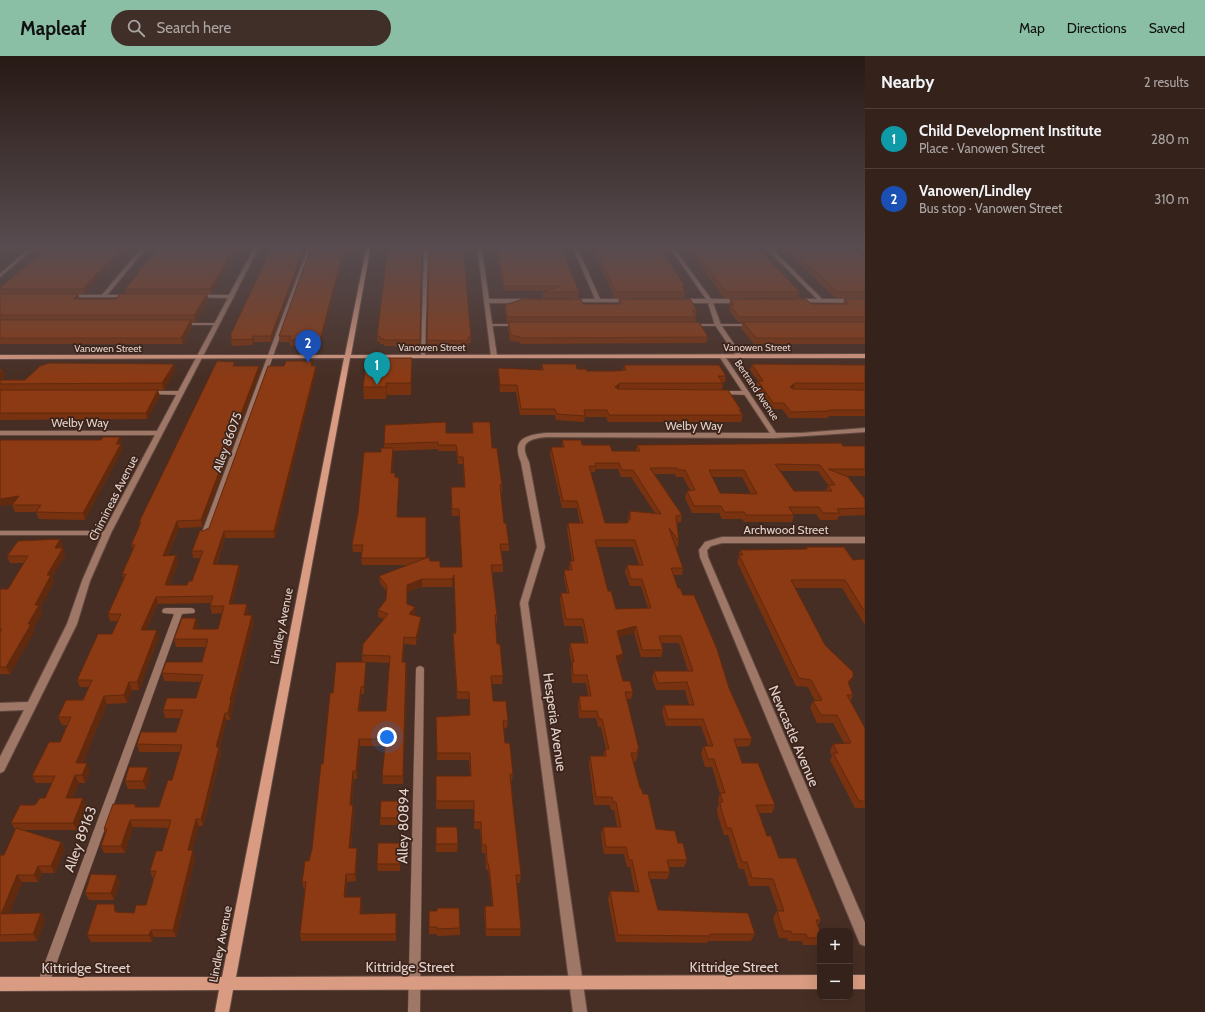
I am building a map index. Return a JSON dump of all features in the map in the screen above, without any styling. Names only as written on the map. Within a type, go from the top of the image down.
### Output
[{"type":"main road","name":"Lindley Avenue","points":[[222,1012],[361,290]]},
{"type":"main road","name":"Vanowen Street","points":[[0,357],[865,356]]},
{"type":"main road","name":"Kittridge Street","points":[[0,984],[817,982]]},
{"type":"main road","points":[[853,982],[865,982]]},
{"type":"street","points":[[103,296],[109,290]]},
{"type":"street","name":"Chimineas Avenue","points":[[0,768],[72,624],[86,581],[107,533],[235,290]]},
{"type":"street","points":[[485,290],[494,356]]},
{"type":"street","points":[[593,290],[598,301]]},
{"type":"street","name":"Bertrand Avenue","points":[[702,290],[710,301],[718,325],[739,356]]},
{"type":"street","points":[[810,290],[821,301]]},
{"type":"street","points":[[63,296],[133,296]]},
{"type":"street","points":[[194,296],[232,296]]},
{"type":"street","points":[[487,301],[537,301]]},
{"type":"street","points":[[567,301],[636,301]]},
{"type":"street","points":[[674,301],[744,301]]},
{"type":"street","points":[[790,301],[865,301]]},
{"type":"street","name":"Bertrand Avenue","points":[[722,356],[775,436]]},
{"type":"street","name":"Welby Way","points":[[524,440],[546,436],[775,436],[865,430]]},
{"type":"street","name":"Welby Way","points":[[0,433],[160,433]]},
{"type":"street","name":"Hesperia Avenue","points":[[524,440],[520,445],[520,450],[525,462],[541,546],[524,603],[580,1012]]},
{"type":"street","points":[[0,533],[107,533]]},
{"type":"street","name":"Archwood Street","points":[[708,544],[722,540],[865,540]]},
{"type":"street","name":"Newcastle Avenue","points":[[708,544],[703,550],[704,557],[865,939]]},
{"type":"street","points":[[0,707],[30,706]]},
{"type":"lane","name":"Alley 86075","points":[[205,535],[295,290]]},
{"type":"lane","points":[[423,356],[425,290]]},
{"type":"lane","points":[[178,324],[217,324]]},
{"type":"lane","points":[[490,325],[525,325]]},
{"type":"lane","points":[[683,325],[759,325]]},
{"type":"lane","points":[[142,393],[181,393]]},
{"type":"lane","points":[[717,393],[747,393]]},
{"type":"lane","points":[[166,611],[191,611]]},
{"type":"lane","name":"Alley 89163","points":[[43,984],[179,611]]},
{"type":"lane","name":"Alley 80894","points":[[414,1012],[420,669]]},
{"type":"building","points":[[252,290],[288,290],[271,336],[253,336],[252,339],[231,340],[232,336],[230,336]]},
{"type":"building","points":[[296,290],[333,290],[320,340],[289,340],[291,336],[279,336]]},
{"type":"building","points":[[383,290],[421,290],[420,340],[384,340],[380,339],[380,336],[377,336]]},
{"type":"building","points":[[428,290],[467,290],[471,337],[468,337],[468,341],[427,340]]},
{"type":"building","points":[[550,290],[578,290],[579,292],[543,292]]},
{"type":"building","points":[[615,290],[684,290],[685,292],[616,292]]},
{"type":"building","points":[[724,290],[798,290],[800,292],[726,292]]},
{"type":"building","points":[[834,290],[865,290],[865,292],[837,292]]},
{"type":"building","points":[[0,294],[78,294],[73,299],[116,299],[120,294],[207,294],[194,315],[0,315]]},
{"type":"building","points":[[523,299],[581,299],[583,304],[621,304],[619,299],[690,299],[697,310],[692,310],[696,317],[507,317],[505,305]]},
{"type":"building","points":[[730,299],[806,299],[811,304],[849,304],[844,299],[865,299],[865,317],[739,317],[730,305],[734,305]]},
{"type":"building","points":[[0,320],[191,320],[181,338],[0,338]]},
{"type":"building","points":[[508,322],[699,322],[708,337],[520,338],[511,335]]},
{"type":"building","points":[[743,322],[865,322],[865,338],[756,338]]},
{"type":"building","points":[[367,358],[412,358],[411,383],[386,383],[386,387],[363,387]]},
{"type":"building","points":[[217,361],[235,362],[233,366],[259,366],[201,520],[177,521],[163,556],[176,555],[165,585],[187,585],[189,581],[192,581],[203,551],[192,551],[200,530],[203,531],[209,528],[268,366],[284,366],[286,361],[312,361],[311,366],[316,366],[274,531],[224,531],[213,564],[239,565],[229,604],[247,604],[244,615],[252,615],[228,713],[225,713],[216,747],[219,747],[204,808],[201,819],[196,819],[188,850],[193,850],[173,930],[151,930],[149,935],[87,935],[97,904],[114,904],[115,912],[134,913],[136,905],[146,905],[156,871],[150,871],[156,851],[162,851],[171,820],[130,820],[121,846],[101,846],[107,829],[104,829],[113,804],[135,804],[135,807],[159,807],[168,780],[172,780],[182,745],[137,744],[141,732],[176,732],[183,710],[163,710],[167,698],[196,698],[203,675],[162,673],[166,662],[202,662],[208,639],[174,639],[182,618],[196,618],[193,629],[218,629],[224,606],[210,606],[213,596],[156,597],[141,630],[157,630],[137,682],[129,682],[124,695],[104,696],[76,763],[87,763],[82,775],[75,775],[66,798],[83,798],[73,823],[11,823],[20,805],[35,805],[40,798],[45,798],[55,776],[32,776],[49,742],[60,742],[71,717],[58,717],[66,700],[83,700],[92,680],[77,680],[98,634],[112,634],[121,614],[108,614],[126,574],[122,574],[135,545],[131,545],[141,522],[139,522]]},
{"type":"building","points":[[49,363],[174,364],[162,383],[0,384],[0,380],[25,380],[40,366]]},
{"type":"building","points":[[542,364],[576,364],[577,369],[586,369],[587,371],[626,370],[624,365],[719,365],[726,376],[718,376],[723,383],[620,383],[615,387],[618,389],[728,390],[743,415],[609,415],[607,410],[584,410],[585,416],[557,414],[555,409],[521,409],[517,385],[500,385],[498,368],[543,370]]},
{"type":"building","points":[[752,364],[865,365],[865,383],[795,383],[790,387],[793,389],[865,390],[865,410],[791,412],[784,403],[773,403],[758,381],[763,381]]},
{"type":"building","points":[[0,390],[158,390],[146,413],[0,413]]},
{"type":"building","points":[[446,422],[446,433],[473,433],[472,422],[490,422],[492,448],[497,448],[502,485],[500,485],[504,523],[506,523],[509,544],[500,544],[503,565],[491,565],[497,615],[495,615],[497,644],[500,644],[503,676],[491,676],[493,701],[506,701],[508,721],[503,721],[505,743],[509,743],[510,745],[513,774],[510,774],[521,875],[516,875],[521,929],[486,929],[485,906],[493,906],[486,845],[482,845],[481,822],[474,822],[474,801],[436,801],[436,776],[471,776],[470,753],[437,753],[436,717],[470,715],[469,692],[457,692],[453,633],[456,633],[454,575],[452,579],[422,579],[407,585],[407,604],[415,607],[409,614],[421,617],[416,638],[404,637],[402,662],[406,662],[403,776],[382,776],[386,739],[359,739],[356,771],[353,771],[350,805],[353,805],[349,848],[357,848],[355,874],[346,874],[344,897],[361,897],[360,914],[396,913],[396,934],[300,934],[306,882],[302,882],[305,861],[309,861],[312,849],[330,693],[333,693],[336,662],[366,662],[364,687],[361,687],[358,711],[386,711],[390,656],[362,655],[363,644],[388,614],[378,610],[386,600],[387,586],[379,576],[429,557],[430,561],[440,561],[440,567],[462,567],[459,509],[452,509],[451,487],[465,487],[463,457],[458,457],[456,445],[438,445],[438,442],[384,444],[385,425]]},
{"type":"building","points":[[103,437],[120,437],[116,444],[121,444],[83,513],[36,512],[41,505],[12,505],[19,496],[0,499],[0,440],[101,440]]},
{"type":"building","points":[[562,440],[581,440],[582,445],[610,445],[612,451],[640,451],[637,445],[841,443],[843,446],[865,446],[865,469],[828,469],[848,477],[865,499],[865,508],[837,509],[840,513],[823,513],[819,507],[789,507],[794,515],[746,515],[744,512],[724,512],[721,506],[694,506],[687,491],[695,490],[685,470],[678,470],[677,468],[650,468],[682,515],[676,516],[679,541],[669,528],[683,568],[671,568],[678,588],[680,588],[683,595],[694,595],[717,649],[729,688],[752,739],[734,739],[742,763],[758,763],[775,805],[756,805],[767,836],[771,836],[779,858],[796,858],[821,920],[816,920],[819,928],[817,928],[817,938],[808,938],[806,934],[792,934],[791,931],[783,931],[777,911],[784,911],[773,879],[752,878],[747,862],[742,862],[731,828],[727,828],[721,809],[720,802],[723,802],[720,793],[725,793],[714,759],[708,759],[704,746],[713,746],[703,719],[668,719],[664,705],[694,705],[687,682],[658,683],[654,671],[693,671],[681,636],[659,636],[663,650],[642,650],[636,626],[617,631],[623,654],[616,656],[623,681],[630,681],[633,692],[625,692],[639,749],[637,749],[638,753],[631,753],[640,788],[643,794],[648,794],[656,829],[675,831],[678,843],[683,843],[687,860],[667,860],[670,872],[648,872],[658,910],[748,913],[755,934],[710,934],[710,936],[618,935],[610,891],[639,892],[632,860],[629,860],[626,847],[606,847],[603,827],[621,827],[616,802],[613,802],[612,797],[596,797],[590,756],[606,756],[605,749],[609,749],[602,719],[599,719],[597,711],[581,711],[579,696],[591,696],[587,675],[573,675],[572,662],[574,662],[570,643],[588,643],[583,619],[566,619],[561,593],[569,593],[564,570],[572,570],[570,561],[574,561],[568,523],[583,523],[577,501],[563,501],[551,447],[564,447]],"holes":[[[595,463],[619,463],[622,470],[633,470],[661,514],[630,511],[630,520],[628,520],[628,523],[605,523],[589,466],[596,466]],[[775,464],[820,465],[835,485],[828,485],[832,491],[794,491]],[[709,470],[744,470],[757,494],[720,493]],[[595,540],[635,540],[643,565],[627,565],[631,579],[642,579],[651,608],[616,609],[611,591],[608,591]]]},
{"type":"building","points":[[381,448],[393,448],[391,473],[395,473],[395,477],[399,478],[397,517],[426,517],[426,558],[361,558],[363,545],[352,545],[358,513],[364,452],[381,452]]},
{"type":"building","points":[[60,539],[55,548],[63,548],[47,575],[51,575],[35,605],[39,605],[28,624],[31,624],[6,667],[0,667],[0,632],[2,629],[0,629],[0,589],[8,589],[28,556],[7,556],[18,541]]},
{"type":"building","points":[[806,547],[844,547],[853,560],[865,559],[865,612],[845,580],[791,580],[825,645],[853,672],[853,677],[848,682],[853,695],[847,695],[865,728],[865,801],[859,801],[833,753],[838,753],[833,744],[851,743],[837,715],[821,715],[813,701],[822,700],[811,680],[799,678],[739,555],[743,555],[740,550],[807,549]]},
{"type":"building","points":[[129,767],[148,767],[143,781],[125,781]]},
{"type":"building","points":[[381,801],[402,801],[401,818],[380,818]]},
{"type":"building","points":[[436,827],[457,827],[458,844],[436,844]]},
{"type":"building","points":[[16,828],[61,842],[51,866],[38,866],[34,875],[17,875],[1,914],[41,913],[33,934],[0,935],[0,855],[4,855]]},
{"type":"building","points":[[378,843],[400,843],[400,864],[377,864]]},
{"type":"building","points":[[91,874],[117,875],[111,893],[85,893]]},
{"type":"building","points":[[437,908],[459,908],[460,928],[437,929],[437,927],[429,927],[429,911],[437,911]]},
{"type":"place","name":"Vanowen/Lindley","points":[[308,363]]},
{"type":"place","name":"Child Development Institute","points":[[377,385]]}]
